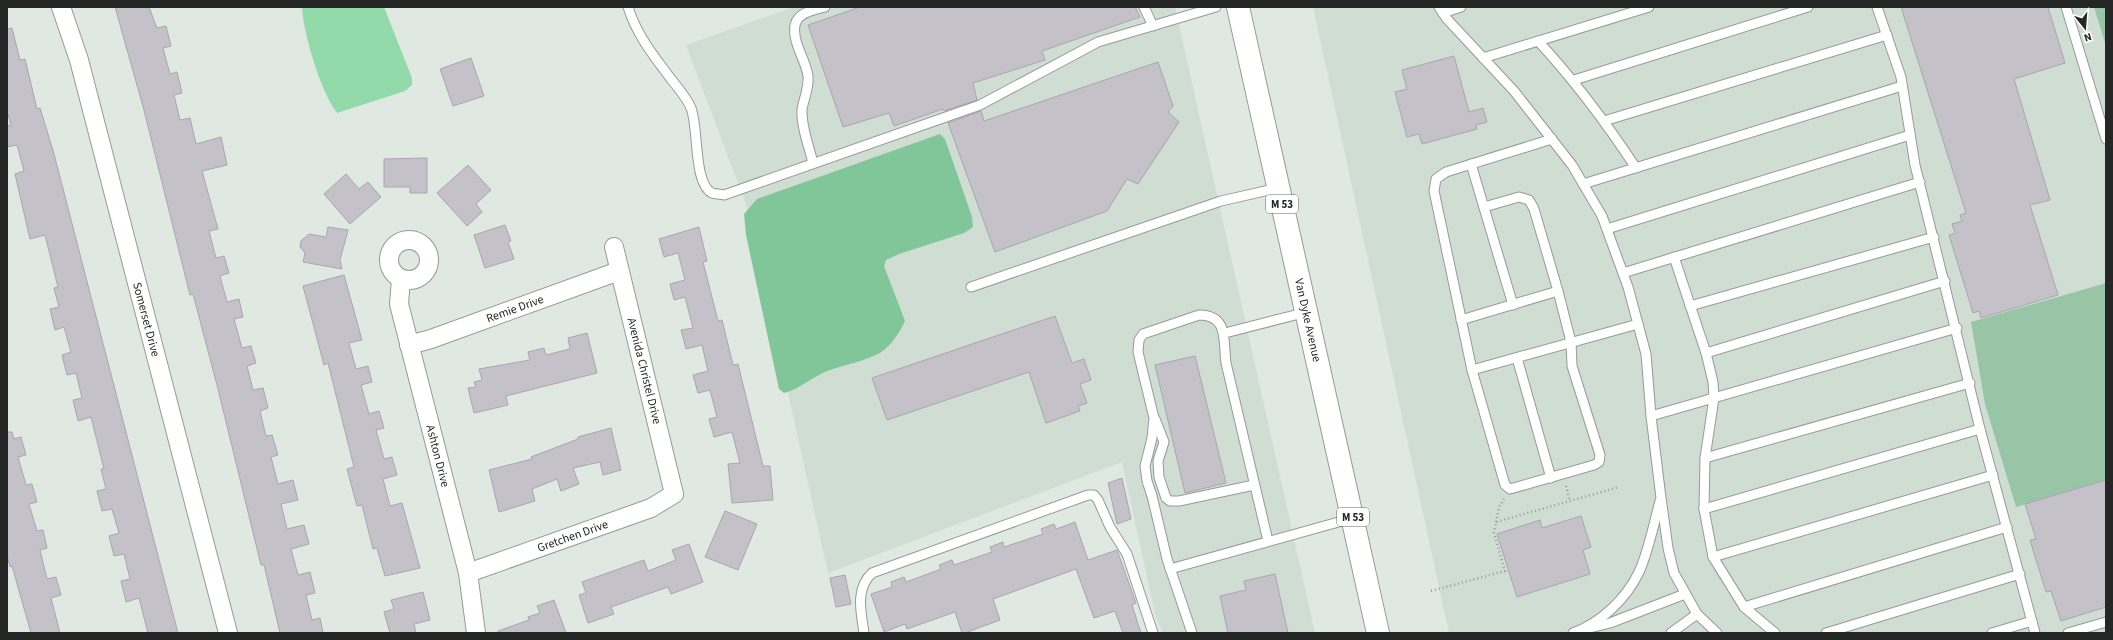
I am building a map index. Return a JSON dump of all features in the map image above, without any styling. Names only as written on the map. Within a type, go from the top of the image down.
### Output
[{"type":"main road","name":"Van Dyke Avenue","points":[[1238,7],[1378,633]]},
{"type":"street","name":"Somerset Drive","points":[[61,7],[79,60],[228,633]]},
{"type":"street","name":"Avenida Christel Drive","points":[[614,247],[674,494]]},
{"type":"street","name":"Remie Drive","points":[[409,345],[431,339],[619,271]]},
{"type":"street","name":"Ashton Drive","points":[[401,279],[399,304],[468,573],[476,633]]},
{"type":"street","name":"Gretchen Drive","points":[[468,573],[651,508],[674,494]]},
{"type":"lane","points":[[628,7],[640,36],[682,93],[691,109],[696,127],[700,173],[704,186],[712,193],[724,195],[980,105],[1098,42],[1216,7]]},
{"type":"lane","points":[[813,164],[802,122],[802,108],[807,95],[808,75],[796,37],[795,25],[802,14],[825,7]]},
{"type":"lane","points":[[1144,7],[1152,26]]},
{"type":"lane","points":[[1441,10],[1461,7]]},
{"type":"lane","points":[[1483,58],[1649,7]]},
{"type":"lane","points":[[1574,80],[1808,7]]},
{"type":"lane","points":[[1877,7],[1902,86],[1920,182],[1957,328],[1980,429],[2035,633]]},
{"type":"lane","points":[[2066,7],[2106,139]]},
{"type":"lane","points":[[1441,10],[1514,91],[1552,139],[1572,165],[1602,216],[1623,273],[1646,354],[1651,416],[1661,498],[1668,548],[1674,573],[1697,614],[1717,633]]},
{"type":"lane","points":[[1604,121],[1887,35]]},
{"type":"lane","points":[[1538,41],[1574,80],[1636,168]]},
{"type":"lane","points":[[1583,184],[1902,86]]},
{"type":"lane","points":[[1607,229],[1910,135]]},
{"type":"lane","points":[[1484,207],[1519,197],[1529,200],[1534,209],[1571,342],[1572,366],[1600,455],[1599,462],[1594,466],[1510,489],[1505,485],[1472,370],[1434,191],[1436,179],[1446,172],[1552,139]]},
{"type":"lane","points":[[1471,164],[1513,305]]},
{"type":"lane","points":[[1623,273],[1920,182]]},
{"type":"lane","points":[[971,287],[1221,201],[1278,188]]},
{"type":"lane","points":[[1690,306],[1934,237]]},
{"type":"lane","points":[[1674,257],[1706,353],[1713,382],[1714,398],[1705,458],[1704,509],[1713,556],[1744,607],[1775,633]]},
{"type":"lane","points":[[1706,353],[1945,281]]},
{"type":"lane","points":[[1461,320],[1558,291]]},
{"type":"lane","points":[[1225,333],[1307,312]]},
{"type":"lane","points":[[1254,485],[1180,501],[1170,501],[1166,498],[1159,477],[1158,461],[1164,442],[1154,418],[1138,352],[1139,340],[1143,334],[1199,315],[1207,315],[1214,318],[1225,333],[1226,363],[1268,541]]},
{"type":"lane","points":[[1472,370],[1638,324]]},
{"type":"lane","points":[[1651,416],[1957,328]]},
{"type":"lane","points":[[1517,358],[1551,478]]},
{"type":"lane","points":[[1705,458],[1970,383]]},
{"type":"lane","points":[[1154,418],[1152,438],[1144,466],[1170,569],[1192,633]]},
{"type":"lane","points":[[1704,509],[1980,429]]},
{"type":"lane","points":[[1713,556],[1993,475]]},
{"type":"lane","points":[[864,633],[860,592],[864,580],[872,573],[1088,495],[1094,495],[1098,500],[1110,527],[1127,554],[1153,633]]},
{"type":"lane","points":[[1585,629],[1615,607],[1639,572],[1661,498]]},
{"type":"lane","points":[[1170,569],[1353,518]]},
{"type":"lane","points":[[1744,607],[2007,527]]},
{"type":"lane","points":[[1826,633],[2020,574]]},
{"type":"lane","points":[[1573,633],[1610,623],[1685,594]]},
{"type":"lane","points":[[1671,633],[1697,614]]},
{"type":"lane","points":[[1992,633],[2032,621]]},
{"type":"lane","points":[[2068,633],[2106,622]]},
{"type":"path","points":[[1496,522],[1619,487]]},
{"type":"path","points":[[1431,591],[1506,571],[1494,533],[1499,507],[1510,489]]},
{"type":"shaded area","points":[[302,7],[384,7],[412,78],[412,85],[405,91],[337,113],[331,104],[319,78],[309,47]]},
{"type":"shaded area","points":[[794,7],[1175,7],[1315,633],[1163,633],[1156,618],[1122,462],[828,573],[746,204],[686,45]]},
{"type":"shaded area","points":[[1313,7],[2106,7],[2106,633],[1449,633]]},
{"type":"shaded area","points":[[2094,7],[2106,7],[2106,46]]},
{"type":"shaded area","points":[[940,134],[945,139],[972,217],[973,227],[964,233],[899,254],[886,260],[884,266],[905,321],[901,330],[888,347],[880,353],[868,358],[827,371],[795,389],[784,393],[779,389],[746,235],[744,214],[757,199]]},
{"type":"shaded area","points":[[2106,283],[2106,480],[2016,507],[1985,404],[1971,322]]},
{"type":"building","points":[[115,7],[149,7],[157,28],[166,26],[171,46],[163,48],[170,74],[177,72],[182,93],[174,95],[180,120],[190,118],[196,144],[221,137],[227,165],[202,171],[218,229],[209,231],[216,258],[224,256],[229,273],[220,276],[227,302],[239,299],[243,317],[234,319],[242,348],[251,346],[256,363],[247,366],[253,390],[263,388],[268,408],[260,411],[266,436],[272,435],[278,455],[271,457],[278,484],[293,480],[298,500],[281,504],[287,529],[304,525],[309,544],[291,549],[298,575],[310,572],[315,593],[306,595],[312,620],[320,618],[323,633],[280,633],[264,565],[261,565],[217,385],[193,294],[190,295],[144,110]]},
{"type":"building","points":[[860,7],[1135,7],[1140,17],[1042,51],[1045,60],[973,83],[977,100],[944,111],[943,109],[894,126],[889,113],[843,127],[808,25]]},
{"type":"building","points":[[1901,7],[2048,7],[2065,63],[2014,79],[2050,200],[2030,205],[2058,295],[1981,318],[1979,311],[1973,313],[1949,235],[1955,233],[1952,224],[1962,221],[1960,215],[1966,213]]},
{"type":"building","points":[[12,28],[20,60],[25,59],[37,109],[40,108],[54,154],[178,633],[148,633],[139,598],[126,602],[121,581],[130,579],[124,554],[114,556],[109,536],[119,533],[112,509],[102,511],[97,491],[106,489],[101,469],[104,469],[91,417],[78,421],[73,400],[82,398],[76,373],[67,375],[62,355],[71,352],[64,327],[55,330],[50,309],[59,307],[54,288],[58,287],[45,235],[30,239],[15,174],[24,171],[17,145],[7,147],[7,126],[11,125],[7,111],[7,29]]},
{"type":"building","points":[[1454,56],[1469,112],[1483,108],[1487,122],[1476,125],[1477,129],[1422,144],[1419,134],[1407,137],[1395,92],[1407,89],[1402,70]]},
{"type":"building","points":[[471,58],[484,96],[453,106],[440,69]]},
{"type":"building","points":[[1158,62],[1173,106],[1168,112],[1179,122],[1138,184],[1127,179],[1107,211],[995,252],[948,123],[981,111],[984,121]]},
{"type":"building","points":[[427,158],[427,193],[410,193],[410,187],[384,187],[384,159]]},
{"type":"building","points":[[468,165],[491,190],[476,204],[482,212],[467,226],[437,193]]},
{"type":"building","points":[[346,174],[359,189],[368,182],[381,197],[350,224],[324,194]]},
{"type":"building","points":[[505,225],[511,241],[508,242],[514,259],[485,268],[474,235]]},
{"type":"building","points":[[328,227],[348,230],[340,260],[342,269],[303,262],[305,253],[300,247],[301,241],[309,234],[326,237]]},
{"type":"building","points":[[699,227],[707,261],[703,262],[718,321],[722,320],[733,365],[738,364],[763,466],[770,466],[773,500],[732,503],[728,464],[740,463],[732,432],[714,437],[709,419],[717,417],[710,390],[698,393],[693,375],[708,371],[702,345],[686,349],[681,330],[693,328],[685,297],[674,300],[670,284],[685,280],[678,253],[664,257],[659,239]]},
{"type":"building","points":[[344,275],[362,340],[349,343],[356,369],[368,366],[372,382],[361,385],[369,414],[379,411],[384,428],[376,430],[384,459],[392,457],[397,475],[383,479],[390,506],[402,503],[420,568],[385,576],[377,548],[373,549],[362,505],[357,506],[347,469],[354,467],[328,363],[324,365],[303,286]]},
{"type":"building","points":[[1055,316],[1072,363],[1084,359],[1091,380],[1080,384],[1087,403],[1078,406],[1080,411],[1046,423],[1029,372],[887,420],[872,378]]},
{"type":"building","points":[[587,333],[597,373],[506,396],[508,405],[474,413],[468,388],[476,387],[474,382],[482,380],[479,369],[530,360],[528,352],[544,348],[546,355],[570,349],[568,338]]},
{"type":"building","points":[[1195,356],[1226,483],[1185,493],[1155,365]]},
{"type":"building","points":[[611,428],[621,470],[603,475],[600,462],[573,468],[579,484],[561,491],[557,479],[532,489],[535,501],[499,512],[489,470],[532,459],[531,457],[578,439],[578,437]]},
{"type":"building","points":[[7,432],[12,432],[14,439],[21,437],[26,455],[18,457],[26,485],[32,484],[37,502],[29,504],[37,531],[43,530],[47,548],[40,550],[47,579],[56,577],[61,595],[51,598],[60,633],[31,633],[12,566],[10,567],[7,555]]},
{"type":"building","points":[[1122,478],[1131,519],[1117,524],[1108,483]]},
{"type":"building","points":[[2106,480],[2106,607],[2061,621],[2051,591],[2046,592],[2030,540],[2036,539],[2025,504]]},
{"type":"building","points":[[725,511],[757,524],[738,570],[705,557]]},
{"type":"building","points":[[1581,516],[1591,547],[1583,550],[1590,574],[1517,597],[1497,534],[1540,520],[1542,528]]},
{"type":"building","points":[[1075,522],[1088,560],[1117,550],[1136,603],[1132,605],[1141,633],[1123,633],[1115,611],[1094,618],[1076,569],[993,599],[1000,620],[965,633],[962,633],[955,612],[907,629],[905,624],[884,632],[871,594],[892,587],[891,582],[904,577],[906,582],[941,569],[939,565],[952,560],[954,565],[992,552],[990,547],[1003,542],[1004,547],[1043,534],[1041,529],[1054,524],[1056,529]]},
{"type":"building","points":[[689,544],[703,582],[671,594],[668,587],[611,607],[614,614],[588,623],[579,595],[586,593],[582,582],[644,560],[648,571],[676,560],[672,550]]},
{"type":"building","points":[[1275,574],[1288,633],[1228,633],[1220,596],[1246,590],[1244,581]]},
{"type":"building","points":[[845,575],[851,604],[836,607],[830,578]]},
{"type":"building","points":[[423,592],[430,620],[414,624],[416,633],[390,633],[384,612],[394,609],[391,600]]},
{"type":"building","points":[[554,600],[566,633],[498,633],[498,631],[529,620],[528,617],[540,613],[537,606]]}]
